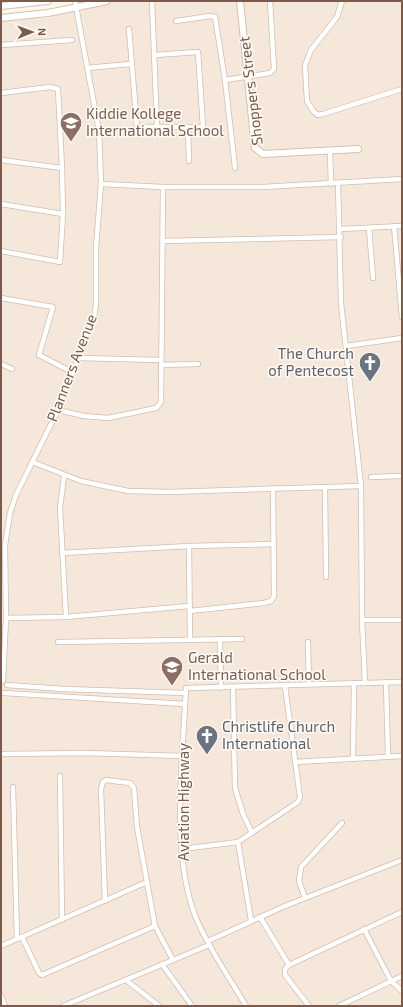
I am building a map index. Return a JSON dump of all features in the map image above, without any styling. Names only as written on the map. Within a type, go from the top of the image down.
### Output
[{"type":"street","points":[[1,6],[48,1]]},
{"type":"street","name":"Planners Avenue","points":[[2,681],[6,618],[3,544],[10,513],[16,495],[58,410],[94,317],[96,305],[96,248],[100,184],[99,131],[74,1]]},
{"type":"street","points":[[1,18],[76,8],[106,1]]},
{"type":"street","points":[[152,1],[157,128]]},
{"type":"street","name":"Shoppers Street","points":[[240,1],[249,77],[255,148],[257,151],[263,154],[330,152],[358,149]]},
{"type":"street","points":[[225,80],[270,73],[274,69],[270,1]]},
{"type":"street","points":[[342,1],[337,17],[311,50],[305,64],[307,101],[314,112],[318,115],[323,114],[402,89]]},
{"type":"street","points":[[176,21],[210,16],[215,17],[225,80],[235,168]]},
{"type":"street","points":[[129,29],[130,64],[136,127],[203,127],[204,123],[198,52],[155,55]]},
{"type":"street","points":[[1,45],[72,40]]},
{"type":"street","points":[[87,68],[130,64]]},
{"type":"street","points":[[1,93],[50,87],[58,89],[63,214],[60,262],[1,251]]},
{"type":"street","points":[[188,128],[189,161]]},
{"type":"street","points":[[330,152],[331,184]]},
{"type":"street","points":[[1,160],[62,168]]},
{"type":"street","points":[[100,184],[163,187],[263,187],[402,179]]},
{"type":"street","points":[[338,183],[341,229],[341,303],[361,486],[362,620],[365,683]]},
{"type":"street","points":[[58,410],[84,416],[108,418],[156,408],[161,402],[163,187]]},
{"type":"street","points":[[1,204],[63,214]]},
{"type":"street","points":[[394,226],[402,317]]},
{"type":"street","points":[[341,229],[402,226]]},
{"type":"street","points":[[369,228],[373,278]]},
{"type":"street","points":[[163,241],[341,237]]},
{"type":"street","points":[[1,298],[53,307],[39,355],[72,372]]},
{"type":"street","points":[[346,346],[402,338]]},
{"type":"street","points":[[78,358],[198,364]]},
{"type":"street","points":[[1,364],[12,369]]},
{"type":"street","points":[[32,462],[64,476],[104,488],[128,491],[169,492],[361,486]]},
{"type":"street","points":[[64,476],[60,508],[66,617]]},
{"type":"street","points":[[371,477],[402,476]]},
{"type":"street","points":[[325,487],[326,577]]},
{"type":"street","points":[[6,618],[66,617],[264,603],[271,600],[274,596],[273,488]]},
{"type":"street","points":[[62,553],[189,546],[274,544]]},
{"type":"street","points":[[189,546],[190,639]]},
{"type":"street","points":[[362,620],[402,620]]},
{"type":"street","points":[[220,639],[221,688]]},
{"type":"street","points":[[58,642],[242,639]]},
{"type":"street","points":[[308,642],[309,684]]},
{"type":"street","points":[[2,681],[7,685],[96,690],[186,690],[309,684],[402,682]]},
{"type":"street","points":[[386,682],[388,757]]},
{"type":"street","points":[[353,759],[354,683]]},
{"type":"street","points":[[2,693],[7,689],[7,685]]},
{"type":"street","points":[[182,849],[238,842],[299,800],[300,794],[284,686]]},
{"type":"street","points":[[233,688],[235,788],[243,814],[252,833]]},
{"type":"street","name":"Aviation Highway","points":[[186,690],[182,756],[182,849],[190,898],[196,918],[208,943],[246,1006]]},
{"type":"street","points":[[2,693],[185,704]]},
{"type":"street","points":[[1,754],[86,753],[182,756]]},
{"type":"street","points":[[295,762],[402,756]]},
{"type":"street","points":[[60,776],[62,920]]},
{"type":"street","points":[[104,901],[101,789],[103,782],[106,780],[130,783],[134,788],[137,827],[155,926],[173,960]]},
{"type":"street","points":[[13,787],[20,938],[39,973],[42,975],[155,926]]},
{"type":"street","points":[[305,898],[299,881],[301,867],[342,823]]},
{"type":"street","points":[[238,842],[252,920]]},
{"type":"street","points":[[63,1006],[173,960],[252,920],[402,860]]},
{"type":"street","points":[[1,946],[147,882]]},
{"type":"street","points":[[309,1006],[285,975],[285,969],[289,964],[402,912]]},
{"type":"street","points":[[260,917],[289,964]]},
{"type":"street","points":[[364,929],[390,981],[402,991]]},
{"type":"street","points":[[162,964],[192,1006]]},
{"type":"street","points":[[339,1006],[402,976]]},
{"type":"street","points":[[126,980],[159,1006]]},
{"type":"street","points":[[1,996],[5,1006]]},
{"type":"shaded area","points":[[118,1],[402,1],[402,1006],[1,1006],[1,19],[45,18]]},
{"type":"place","name":"Kiddie Kollege International School","points":[[71,142]]},
{"type":"place","name":"The Church of Pentecost","points":[[370,382]]},
{"type":"place","name":"Gerald International School","points":[[172,686]]},
{"type":"place","name":"Christlife Church International","points":[[207,756]]}]
